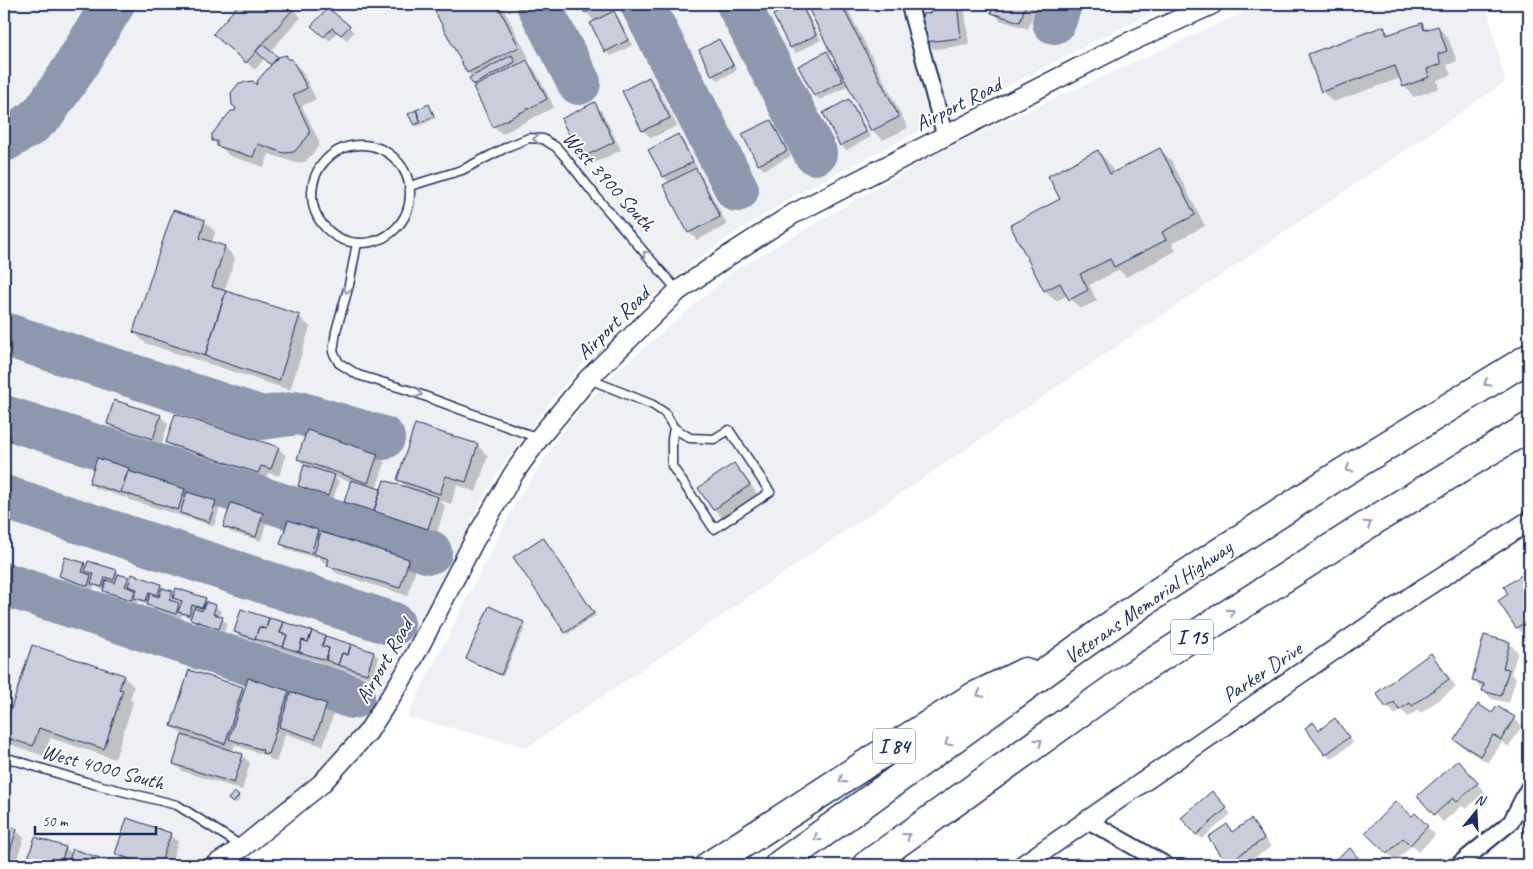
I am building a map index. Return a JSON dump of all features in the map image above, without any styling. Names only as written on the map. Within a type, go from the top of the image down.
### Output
[{"type":"highway","name":"Veterans Memorial Highway","points":[[780,865],[1087,642],[1250,532],[1529,358]]},
{"type":"highway","name":"I 15","points":[[867,865],[1131,676],[1378,518],[1529,427]]},
{"type":"highway","name":"I 84","points":[[710,865],[975,696],[1087,642]]},
{"type":"street","points":[[909,4],[945,136]]},
{"type":"street","name":"Airport Road","points":[[215,865],[243,847],[321,784],[368,732],[405,674],[474,541],[514,473],[539,438],[588,379],[678,291],[793,214],[1124,44],[1213,4]]},
{"type":"street","name":"Parker Drive","points":[[1023,865],[1418,592],[1529,521]]},
{"type":"street","points":[[1458,865],[1511,822],[1529,787]]},
{"type":"street","points":[[1087,820],[1166,865]]},
{"type":"lane","name":"West 3900 South","points":[[410,186],[462,170],[529,138],[543,139],[556,147],[565,157],[598,199],[678,291]]},
{"type":"lane","points":[[361,145],[376,147],[388,153],[406,173],[410,186],[410,201],[406,215],[397,227],[385,237],[372,242],[344,240],[321,222],[314,208],[312,191],[315,177],[322,164],[333,154],[346,147],[361,145]]},
{"type":"lane","points":[[357,242],[349,285],[336,331],[333,352],[339,363],[358,375],[408,390],[539,438]]},
{"type":"lane","points":[[588,379],[653,405],[665,414],[674,428],[690,438],[714,439],[729,430],[770,492],[714,528],[672,466],[674,428]]},
{"type":"lane","name":"West 4000 South","points":[[4,757],[86,782],[177,805],[243,847]]},
{"type":"shaded area","points":[[4,4],[1174,4],[1119,29],[802,191],[703,255],[646,302],[612,333],[580,367],[554,397],[505,462],[482,499],[403,657],[364,721],[339,750],[286,802],[197,865],[4,865]]},
{"type":"shaded area","points":[[1265,4],[1486,4],[1505,82],[528,747],[407,717],[516,502],[570,421],[617,371],[735,270],[942,150]]},
{"type":"building","points":[[239,4],[289,4],[294,8],[246,63],[213,34]]},
{"type":"building","points":[[431,4],[497,4],[519,47],[467,73]]},
{"type":"building","points":[[580,4],[602,4],[585,13]]},
{"type":"building","points":[[795,4],[801,4],[816,35],[790,48],[773,15]]},
{"type":"building","points":[[806,4],[841,4],[899,117],[871,131]]},
{"type":"building","points":[[930,4],[957,4],[961,38],[925,42],[922,14],[931,13]]},
{"type":"building","points":[[994,4],[1026,4],[1020,22],[991,13]]},
{"type":"building","points":[[328,8],[350,26],[341,35],[332,28],[324,37],[311,26]]},
{"type":"building","points":[[614,11],[628,40],[605,52],[590,23]]},
{"type":"building","points":[[1422,23],[1424,30],[1438,26],[1447,51],[1438,54],[1441,64],[1427,69],[1429,77],[1403,87],[1395,66],[1321,92],[1308,54],[1384,26],[1387,35]]},
{"type":"building","points":[[719,39],[733,65],[712,76],[699,50]]},
{"type":"building","points":[[262,44],[278,57],[271,65],[256,51]]},
{"type":"building","points":[[827,51],[843,81],[814,96],[798,66]]},
{"type":"building","points":[[287,55],[287,59],[292,59],[307,88],[293,95],[309,129],[309,135],[294,152],[284,153],[258,144],[253,157],[217,146],[217,141],[212,141],[212,134],[231,111],[235,111],[236,108],[232,105],[231,93],[239,83],[253,81],[256,85],[258,80],[278,57]]},
{"type":"building","points":[[512,55],[515,62],[473,85],[469,78]]},
{"type":"building","points":[[527,60],[547,99],[493,127],[473,87]]},
{"type":"building","points":[[649,77],[670,118],[642,131],[622,91]]},
{"type":"building","points":[[849,99],[866,132],[840,146],[823,113]]},
{"type":"building","points":[[595,102],[614,142],[581,158],[561,119]]},
{"type":"building","points":[[429,104],[434,116],[421,122],[416,110]]},
{"type":"building","points":[[416,110],[421,122],[414,125],[408,114]]},
{"type":"building","points":[[771,120],[787,151],[758,165],[742,134]]},
{"type":"building","points":[[678,134],[693,162],[663,177],[648,150]]},
{"type":"building","points":[[1160,148],[1195,215],[1162,232],[1166,240],[1114,267],[1110,259],[1080,274],[1088,290],[1069,300],[1060,283],[1044,291],[1010,225],[1060,199],[1048,176],[1098,150],[1110,174]]},
{"type":"building","points":[[696,168],[720,217],[688,233],[663,185]]},
{"type":"building","points":[[173,210],[205,220],[200,238],[225,246],[212,287],[226,291],[205,356],[133,332]]},
{"type":"building","points":[[226,291],[300,315],[279,381],[205,356]]},
{"type":"building","points":[[114,400],[161,415],[153,439],[107,424]]},
{"type":"building","points":[[175,414],[279,447],[271,469],[261,466],[258,473],[166,443]]},
{"type":"building","points":[[415,424],[478,444],[466,482],[446,476],[440,494],[397,480]]},
{"type":"building","points":[[307,430],[378,454],[368,483],[297,459]]},
{"type":"building","points":[[97,458],[129,468],[120,493],[89,483]]},
{"type":"building","points":[[734,463],[750,485],[713,510],[698,488]]},
{"type":"building","points":[[304,465],[335,475],[328,496],[298,486]]},
{"type":"building","points":[[128,471],[185,489],[178,510],[121,492]]},
{"type":"building","points":[[351,480],[381,489],[374,511],[344,502]]},
{"type":"building","points":[[384,480],[438,497],[428,529],[374,511]]},
{"type":"building","points":[[187,492],[216,501],[209,522],[180,513]]},
{"type":"building","points":[[231,503],[263,513],[256,537],[223,527]]},
{"type":"building","points":[[288,520],[318,530],[311,554],[280,544]]},
{"type":"building","points":[[321,532],[409,559],[400,588],[327,566],[329,559],[314,554]]},
{"type":"building","points":[[543,537],[594,613],[565,633],[513,557]]},
{"type":"building","points":[[65,557],[85,563],[82,572],[91,575],[88,586],[59,576]]},
{"type":"building","points":[[88,561],[117,570],[114,580],[105,577],[102,587],[91,584],[94,574],[85,571]]},
{"type":"building","points":[[1529,570],[1529,620],[1516,628],[1498,601],[1508,594],[1504,587]]},
{"type":"building","points":[[118,574],[129,577],[125,586],[135,590],[132,600],[103,591],[106,580],[115,583]]},
{"type":"building","points":[[132,574],[161,584],[158,595],[149,592],[146,601],[134,598],[137,589],[128,586]]},
{"type":"building","points":[[162,588],[173,591],[169,600],[179,603],[176,614],[147,605],[150,594],[159,597]]},
{"type":"building","points":[[176,588],[206,598],[202,608],[192,605],[189,615],[178,612],[182,601],[173,598]]},
{"type":"building","points":[[206,602],[216,605],[213,614],[223,617],[219,629],[190,619],[194,608],[202,611]]},
{"type":"building","points":[[489,606],[524,622],[501,675],[466,659]]},
{"type":"building","points":[[241,609],[269,618],[266,629],[259,627],[255,639],[234,632]]},
{"type":"building","points":[[269,618],[284,622],[280,633],[287,635],[283,647],[255,639],[259,627],[266,629]]},
{"type":"building","points":[[284,622],[312,631],[308,642],[302,640],[299,652],[283,647],[287,635],[280,633]]},
{"type":"building","points":[[312,631],[325,636],[322,646],[329,648],[326,660],[299,652],[302,640],[308,642]]},
{"type":"building","points":[[1484,635],[1510,642],[1503,668],[1509,669],[1501,696],[1482,691],[1484,684],[1472,680]]},
{"type":"building","points":[[325,636],[351,644],[348,655],[342,653],[338,665],[326,660],[329,648],[322,646]]},
{"type":"building","points":[[351,644],[374,652],[367,674],[338,665],[342,653],[348,655]]},
{"type":"building","points":[[32,645],[124,675],[119,689],[123,690],[104,749],[39,728],[33,746],[4,737],[4,730]]},
{"type":"building","points":[[1431,653],[1449,679],[1412,706],[1410,703],[1399,710],[1394,702],[1386,708],[1376,693]]},
{"type":"building","points":[[189,670],[243,687],[225,744],[171,726]]},
{"type":"building","points":[[248,678],[289,691],[268,754],[262,753],[263,750],[229,739]]},
{"type":"building","points":[[291,692],[327,704],[315,739],[279,727]]},
{"type":"building","points":[[1478,704],[1492,713],[1497,706],[1515,717],[1501,740],[1493,735],[1480,756],[1454,740]]},
{"type":"building","points":[[1335,718],[1349,737],[1325,755],[1305,728],[1313,722],[1319,730]]},
{"type":"building","points":[[182,735],[243,754],[234,783],[173,764]]},
{"type":"building","points":[[1458,760],[1478,783],[1457,802],[1453,798],[1434,815],[1417,796]]},
{"type":"building","points":[[1212,791],[1227,808],[1196,835],[1181,818]]},
{"type":"building","points":[[234,792],[239,796],[233,803],[228,799]]},
{"type":"building","points":[[1396,801],[1412,816],[1415,813],[1428,826],[1410,845],[1403,838],[1387,854],[1365,833]]},
{"type":"building","points":[[127,818],[171,833],[160,865],[149,865],[115,854]]},
{"type":"building","points":[[1251,819],[1264,839],[1226,864],[1208,837],[1227,824],[1232,832]]},
{"type":"building","points":[[4,825],[17,829],[6,864],[4,863]]},
{"type":"building","points":[[35,837],[66,847],[60,865],[40,865],[27,861]]},
{"type":"building","points":[[1350,848],[1364,865],[1328,865]]},
{"type":"building","points":[[73,849],[112,862],[111,865],[67,865]]},
{"type":"building","points":[[1529,851],[1529,865],[1518,865]]},
{"type":"taxiway","points":[[4,140],[31,124],[45,111],[70,75],[113,4]]},
{"type":"taxiway","points":[[538,4],[579,83]]},
{"type":"taxiway","points":[[642,4],[737,190]]},
{"type":"taxiway","points":[[738,4],[815,153]]},
{"type":"taxiway","points":[[1054,22],[1060,4]]},
{"type":"taxiway","points":[[4,334],[262,418],[299,413],[383,438]]},
{"type":"taxiway","points":[[4,417],[430,552]]},
{"type":"taxiway","points":[[4,497],[393,624]]},
{"type":"taxiway","points":[[4,584],[353,697]]}]
